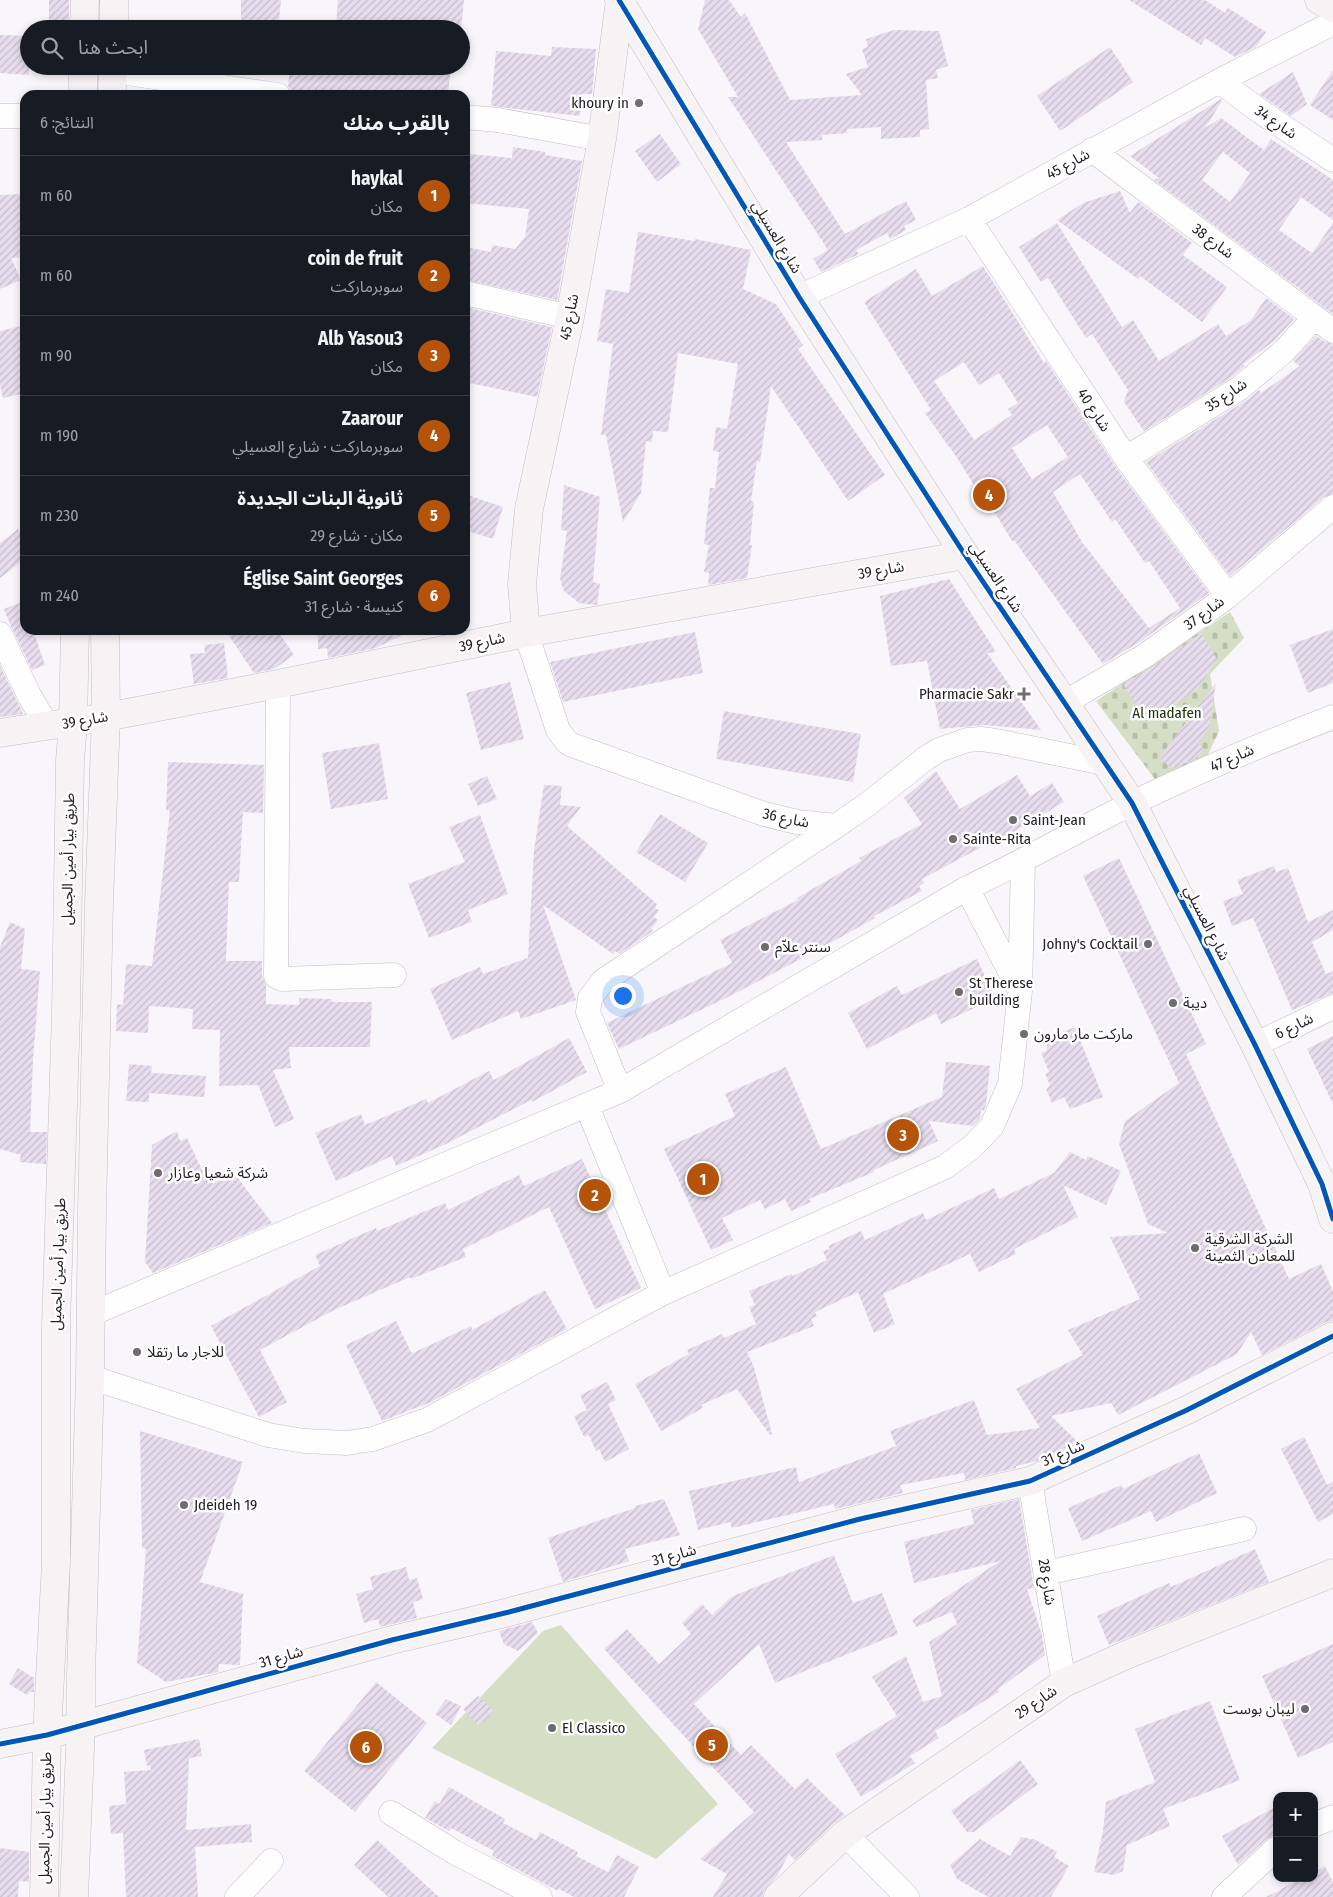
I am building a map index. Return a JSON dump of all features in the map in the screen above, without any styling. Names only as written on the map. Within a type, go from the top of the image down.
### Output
[{"type":"street","points":[[84,20],[85,0]]},
{"type":"street","points":[[114,0],[114,20]]},
{"type":"street","name":"شارع 45","points":[[526,633],[522,584],[529,509],[570,317],[602,139],[619,0]]},
{"type":"street","name":"شارع العسيلي","points":[[619,0],[798,297],[965,554],[1132,804],[1328,1188],[1333,1219]]},
{"type":"street","points":[[1319,0],[1333,8]]},
{"type":"street","name":"شارع 45","points":[[798,297],[969,219],[1220,81],[1333,23]]},
{"type":"street","points":[[83,75],[83,90]]},
{"type":"street","points":[[112,77],[232,90]]},
{"type":"street","name":"شارع 34","points":[[1220,81],[1261,112],[1333,160]]},
{"type":"street","points":[[0,116],[20,116]]},
{"type":"street","points":[[470,117],[498,120],[602,139]]},
{"type":"street","name":"شارع 38","points":[[1092,150],[1324,324]]},
{"type":"street","name":"شارع 40","points":[[969,219],[1126,458],[1228,596]]},
{"type":"street","points":[[470,294],[570,317]]},
{"type":"street","name":"شارع 35","points":[[1126,458],[1240,388],[1284,351],[1324,324]]},
{"type":"street","name":"شارع 37","points":[[1064,703],[1146,655],[1228,596],[1333,507]]},
{"type":"street","name":"شارع 39","points":[[0,733],[106,717],[526,633],[965,554]]},
{"type":"street","name":"شارع 36","points":[[526,633],[558,730],[563,738],[572,745],[764,814],[797,822],[836,826]]},
{"type":"street","points":[[0,634],[29,695],[60,725]]},
{"type":"street","name":"طريق بيار أمين الجميل","points":[[44,1897],[47,1735],[56,1562],[56,1326],[66,1012],[70,760],[60,725],[74,635]]},
{"type":"street","name":"طريق بيار أمين الجميل","points":[[74,1897],[81,1724],[81,1664],[90,1377],[99,903],[106,717],[105,635]]},
{"type":"street","points":[[278,684],[276,976],[282,979],[394,975]]},
{"type":"street","name":"شارع 47","points":[[91,1314],[620,1091],[967,888],[1023,862],[1132,804],[1253,748],[1333,717]]},
{"type":"street","points":[[620,1091],[588,1012],[590,998],[603,981],[868,804],[926,758],[939,750],[967,740],[981,739],[1104,763]]},
{"type":"street","points":[[90,1377],[268,1435],[347,1443],[373,1439],[427,1420],[663,1293],[945,1167],[972,1148],[992,1126],[1010,1084],[1020,990],[1023,862]]},
{"type":"street","points":[[967,888],[1020,990]]},
{"type":"street","name":"شارع 6","points":[[1255,1045],[1333,1006]]},
{"type":"street","points":[[587,1106],[663,1293]]},
{"type":"street","name":"شارع 31","points":[[0,1744],[47,1735],[81,1724],[122,1715],[392,1640],[509,1612],[860,1519],[1030,1481],[1188,1410],[1333,1336]]},
{"type":"street","name":"شارع 28","points":[[1030,1481],[1064,1683]]},
{"type":"street","points":[[1046,1573],[1244,1529]]},
{"type":"street","points":[[1333,1550],[1331,1562],[1333,1571]]},
{"type":"street","name":"شارع 29","points":[[778,1897],[845,1834],[1064,1683],[1126,1654],[1333,1571]]},
{"type":"street","points":[[391,1813],[454,1852],[540,1897]]},
{"type":"street","points":[[1318,1823],[1333,1817]]},
{"type":"street","points":[[845,1834],[907,1897]]},
{"type":"street","points":[[1224,1897],[1273,1852]]},
{"type":"street","points":[[237,1897],[271,1861]]},
{"type":"green space","name":"Al madafen","points":[[1230,612],[1244,638],[1210,674],[1219,731],[1206,759],[1179,777],[1155,779],[1096,701]]},
{"type":"green space","name":"El Classico","points":[[561,1625],[718,1804],[656,1859],[432,1748],[543,1631]]},
{"type":"building","points":[[49,0],[69,0],[69,20],[49,20]]},
{"type":"building","points":[[241,0],[281,0],[279,20],[241,20]]},
{"type":"building","points":[[338,0],[464,0],[462,20],[337,20]]},
{"type":"building","points":[[705,0],[729,0],[741,17],[745,13],[790,100],[862,95],[846,74],[868,67],[862,49],[868,47],[866,39],[894,30],[939,31],[948,66],[936,70],[938,78],[926,80],[929,129],[920,130],[920,137],[881,139],[881,127],[847,129],[847,133],[822,135],[822,140],[786,142],[845,234],[906,201],[916,220],[904,226],[906,230],[890,239],[887,233],[856,250],[859,254],[821,272],[813,259],[828,250],[728,97],[738,97],[698,29]]},
{"type":"building","points":[[1129,0],[1205,0],[1225,13],[1228,8],[1266,32],[1256,47],[1235,57],[1205,38],[1201,45]]},
{"type":"building","points":[[0,35],[20,36],[20,74],[0,73]]},
{"type":"building","points":[[552,47],[596,49],[592,94],[582,94],[580,116],[491,106],[496,51],[551,56]]},
{"type":"building","points":[[1110,47],[1133,82],[1060,131],[1037,96]]},
{"type":"building","points":[[1333,70],[1333,120],[1310,105]]},
{"type":"building","points":[[1293,72],[1307,104],[1291,116],[1259,94]]},
{"type":"building","points":[[289,75],[450,75],[449,90],[291,90],[288,86]]},
{"type":"building","points":[[1221,99],[1222,101],[1205,128],[1221,118],[1264,150],[1271,139],[1333,180],[1333,220],[1301,197],[1279,230],[1312,253],[1333,223],[1333,314],[1154,180],[1159,178],[1130,156]],"holes":[[[1223,152],[1250,173],[1230,202],[1202,180]]]},
{"type":"building","points":[[660,134],[681,164],[657,182],[635,151]]},
{"type":"building","points":[[513,147],[582,161],[557,300],[470,281],[470,248],[491,252],[492,245],[515,249],[525,237],[529,209],[470,203],[470,154],[512,158]]},
{"type":"building","points":[[1120,191],[1130,213],[1138,202],[1192,243],[1183,255],[1227,287],[1202,322],[1140,276],[1138,279],[1057,220],[1083,203]]},
{"type":"building","points":[[20,194],[20,257],[11,258],[20,280],[0,289],[0,195]]},
{"type":"building","points":[[1057,223],[1122,327],[1133,320],[1159,361],[1218,324],[1226,336],[1251,320],[1266,298],[1294,319],[1274,341],[1243,364],[1245,366],[1232,377],[1144,431],[1124,402],[1128,390],[1092,334],[1086,338],[1048,278],[1041,282],[1019,247]]},
{"type":"building","points":[[638,232],[694,241],[695,239],[751,250],[743,289],[776,304],[803,345],[798,349],[885,475],[848,501],[771,386],[760,462],[757,461],[751,501],[754,502],[750,545],[752,545],[747,578],[708,585],[709,573],[704,572],[709,545],[704,544],[710,488],[715,488],[719,452],[713,451],[716,427],[727,429],[738,364],[678,353],[668,432],[653,431],[652,442],[646,441],[641,493],[623,522],[606,435],[601,435],[613,344],[597,341],[606,289],[629,293]]},
{"type":"building","points":[[983,266],[1044,363],[1046,361],[1115,466],[1209,593],[1138,643],[1103,664],[1014,540],[1012,541],[986,498],[983,499],[950,447],[925,413],[931,410],[864,302],[916,269],[932,296]],"holes":[[[964,362],[979,385],[999,373],[1018,403],[1008,409],[1012,415],[974,440],[934,381]],[[1047,425],[1068,457],[1032,479],[1012,448]],[[1080,474],[1112,522],[1115,519],[1145,563],[1149,561],[1180,608],[1149,628],[1082,542],[1053,492]]]},
{"type":"building","points":[[470,308],[552,327],[537,397],[470,383]]},
{"type":"building","points":[[20,326],[20,394],[3,398],[0,385],[0,331]]},
{"type":"building","points":[[1316,336],[1325,342],[1333,344],[1333,494],[1324,497],[1230,576],[1146,462],[1247,400],[1259,390],[1261,393],[1300,366],[1293,361]]},
{"type":"building","points":[[564,485],[600,497],[593,582],[600,584],[597,605],[579,603],[564,591],[560,579],[567,531],[561,530]]},
{"type":"building","points":[[470,496],[503,507],[493,539],[470,532]]},
{"type":"building","points":[[18,529],[20,532],[20,563],[0,578],[0,543]]},
{"type":"building","points":[[949,579],[996,652],[987,653],[1041,730],[984,725],[940,729],[927,661],[891,666],[880,596]]},
{"type":"building","points":[[20,603],[20,635],[35,635],[45,665],[32,670],[4,609]]},
{"type":"building","points":[[1333,629],[1333,683],[1308,693],[1290,645]]},
{"type":"building","points":[[695,632],[703,673],[563,702],[550,662]]},
{"type":"building","points":[[1201,633],[1217,659],[1197,690],[1148,722],[1123,684],[1154,666]]},
{"type":"building","points":[[228,635],[280,635],[294,655],[274,669],[254,673]]},
{"type":"building","points":[[318,635],[402,635],[376,648],[328,658],[327,648],[318,649]]},
{"type":"building","points":[[224,643],[228,678],[194,684],[190,654],[205,653],[204,645]]},
{"type":"building","points":[[0,666],[22,711],[23,714],[0,717]]},
{"type":"building","points":[[510,682],[524,739],[481,750],[466,693]]},
{"type":"building","points":[[1216,683],[1209,728],[1197,743],[1204,748],[1196,758],[1173,769],[1159,758]]},
{"type":"building","points":[[724,711],[861,734],[853,782],[716,759]]},
{"type":"building","points":[[379,743],[388,799],[331,809],[322,753]]},
{"type":"building","points":[[168,762],[264,765],[263,813],[243,812],[239,882],[229,882],[226,961],[262,961],[262,976],[266,985],[266,1004],[299,1005],[299,998],[332,999],[332,1002],[372,1002],[370,1047],[289,1047],[291,1068],[273,1070],[294,1119],[275,1127],[258,1085],[219,1086],[220,1030],[192,1029],[193,1009],[149,1006],[148,1033],[116,1031],[117,1004],[123,1005],[126,964],[152,966],[170,811],[166,810]]},
{"type":"building","points":[[936,771],[960,809],[1017,775],[1030,796],[1052,783],[1064,802],[1003,838],[1002,836],[922,879],[924,883],[919,886],[922,891],[874,916],[875,918],[816,951],[732,995],[619,1049],[607,1023],[732,963],[720,940],[798,900],[797,898],[861,861],[859,858],[922,824],[904,798]]},
{"type":"building","points":[[487,776],[497,799],[478,806],[468,784]]},
{"type":"building","points":[[544,785],[562,786],[560,805],[581,807],[567,826],[657,904],[655,908],[659,910],[654,917],[658,920],[651,929],[653,931],[619,954],[615,951],[613,954],[543,905],[576,1000],[521,1019],[518,1011],[452,1040],[430,989],[480,967],[483,974],[528,958],[534,850]]},
{"type":"building","points":[[660,814],[708,843],[685,882],[636,852]]},
{"type":"building","points":[[480,815],[508,894],[468,910],[472,922],[429,938],[408,884],[465,862],[449,827]]},
{"type":"building","points":[[1119,858],[1206,1044],[1186,1054],[1289,1279],[1321,1264],[1333,1291],[1333,1321],[1326,1322],[1262,1355],[1251,1332],[1237,1354],[1118,1415],[1111,1403],[1051,1416],[1078,1442],[1037,1461],[1016,1466],[1016,1468],[965,1480],[964,1473],[900,1485],[903,1493],[835,1509],[834,1504],[732,1528],[730,1522],[698,1530],[689,1491],[796,1467],[799,1482],[896,1446],[890,1431],[974,1400],[987,1435],[1040,1428],[1016,1389],[1083,1355],[1068,1330],[1140,1299],[1110,1237],[1168,1233],[1148,1224],[1119,1144],[1125,1121],[1179,1083],[1083,876]]},
{"type":"building","points":[[1274,866],[1276,872],[1288,868],[1308,922],[1333,910],[1333,930],[1312,942],[1326,974],[1333,971],[1333,993],[1292,1010],[1253,918],[1232,926],[1223,901],[1243,894],[1237,880]]},
{"type":"building","points":[[10,922],[25,929],[21,969],[40,971],[30,1132],[47,1132],[46,1164],[19,1162],[21,1155],[0,1149],[0,947]]},
{"type":"building","points":[[977,959],[995,998],[941,1024],[936,1013],[867,1049],[848,1013],[897,986],[902,995]]},
{"type":"building","points":[[1075,1027],[1103,1097],[1070,1109],[1064,1097],[1052,1103],[1046,1089],[1050,1085],[1045,1074],[1049,1072],[1041,1053],[1047,1051],[1047,1038]]},
{"type":"building","points":[[1333,1036],[1333,1104],[1307,1049]]},
{"type":"building","points":[[569,1038],[587,1072],[532,1102],[531,1100],[446,1144],[396,1166],[392,1156],[336,1181],[315,1133],[361,1114],[365,1125],[426,1099],[428,1103],[489,1071],[494,1080]]},
{"type":"building","points":[[946,1062],[990,1066],[986,1105],[984,1110],[981,1110],[980,1119],[973,1126],[929,1121],[938,1141],[874,1170],[874,1172],[809,1199],[811,1202],[791,1211],[785,1199],[765,1209],[760,1200],[722,1218],[733,1240],[711,1250],[664,1149],[735,1116],[725,1094],[786,1067],[821,1149],[942,1097]]},
{"type":"building","points":[[129,1064],[152,1066],[151,1073],[206,1076],[204,1097],[149,1093],[149,1102],[126,1101]]},
{"type":"building","points":[[177,1131],[180,1141],[187,1138],[208,1183],[237,1177],[272,1223],[153,1273],[145,1262],[152,1145]]},
{"type":"building","points":[[1070,1152],[1086,1160],[1088,1156],[1121,1171],[1106,1205],[1063,1185],[1078,1217],[1014,1249],[1016,1254],[979,1272],[970,1254],[883,1294],[895,1324],[874,1333],[858,1292],[815,1312],[817,1316],[811,1319],[814,1326],[747,1352],[754,1367],[772,1434],[770,1435],[737,1389],[701,1405],[703,1408],[661,1431],[635,1384],[689,1354],[687,1350],[722,1334],[724,1338],[756,1324],[749,1307],[755,1305],[749,1291],[792,1274],[793,1276],[827,1260],[823,1251],[830,1249],[828,1246],[861,1231],[865,1240],[923,1213],[926,1220],[994,1188],[999,1199],[1054,1173]]},
{"type":"building","points":[[582,1159],[641,1288],[595,1309],[549,1207],[463,1249],[466,1257],[411,1279],[410,1277],[334,1310],[260,1350],[287,1402],[259,1417],[211,1326],[320,1266],[315,1255],[376,1228],[377,1231],[445,1203],[448,1210],[519,1175],[524,1186]]},
{"type":"building","points":[[545,1290],[567,1329],[429,1403],[382,1421],[346,1345],[396,1321],[413,1353],[471,1326],[472,1330]]},
{"type":"building","points":[[607,1382],[616,1400],[608,1404],[629,1449],[605,1462],[599,1449],[596,1451],[589,1435],[584,1437],[574,1416],[587,1410],[580,1395]]},
{"type":"building","points":[[140,1431],[243,1462],[200,1582],[243,1594],[240,1665],[219,1664],[218,1672],[166,1682],[137,1663],[146,1549],[142,1548]]},
{"type":"building","points":[[1304,1437],[1327,1485],[1333,1482],[1333,1514],[1318,1522],[1281,1449]]},
{"type":"building","points":[[1199,1453],[1217,1493],[1156,1522],[1151,1511],[1082,1541],[1068,1508],[1121,1485],[1123,1489]]},
{"type":"building","points":[[664,1499],[680,1535],[625,1549],[629,1561],[563,1582],[548,1538],[635,1508],[635,1506]]},
{"type":"building","points":[[1019,1499],[1034,1588],[1027,1589],[1042,1635],[1045,1655],[998,1689],[999,1692],[935,1731],[939,1738],[910,1756],[915,1763],[861,1797],[835,1754],[897,1716],[872,1677],[906,1656],[923,1702],[942,1696],[929,1642],[957,1624],[952,1612],[916,1627],[912,1620],[1000,1561],[914,1583],[904,1542],[974,1524],[971,1510]]},
{"type":"building","points":[[1255,1549],[1269,1582],[1109,1645],[1097,1616],[1169,1583],[1171,1587]]},
{"type":"building","points":[[834,1555],[853,1603],[882,1593],[898,1634],[775,1683],[759,1644],[694,1704],[741,1755],[751,1745],[795,1789],[807,1778],[845,1815],[795,1860],[789,1854],[777,1876],[763,1892],[763,1897],[713,1897],[727,1874],[700,1859],[754,1812],[604,1649],[627,1629],[659,1664],[691,1634],[682,1623],[702,1604],[712,1615],[731,1597]]},
{"type":"building","points":[[406,1567],[409,1580],[417,1578],[423,1599],[413,1602],[417,1618],[380,1627],[378,1619],[364,1623],[356,1594],[373,1589],[370,1577]]},
{"type":"building","points":[[532,1622],[538,1633],[518,1651],[504,1644],[499,1631]]},
{"type":"building","name":"ليبان بوست","points":[[1333,1644],[1333,1742],[1298,1758],[1262,1676]]},
{"type":"building","points":[[18,1668],[34,1678],[34,1692],[30,1692],[27,1695],[9,1684]]},
{"type":"building","points":[[376,1682],[427,1723],[355,1812],[304,1771]]},
{"type":"building","points":[[478,1696],[493,1710],[488,1719],[478,1725],[463,1709]]},
{"type":"building","points":[[446,1699],[461,1706],[451,1725],[435,1714]]},
{"type":"building","points":[[1210,1701],[1240,1780],[1163,1809],[1170,1826],[1127,1845],[1123,1871],[1114,1875],[1094,1872],[1103,1831],[1106,1802],[1155,1782],[1135,1729]]},
{"type":"building","points":[[199,1739],[202,1756],[189,1758],[186,1830],[251,1824],[252,1842],[195,1847],[198,1897],[126,1897],[123,1833],[111,1834],[109,1806],[126,1804],[124,1772],[151,1770],[150,1765],[147,1766],[144,1750]]},
{"type":"building","points":[[1020,1760],[1038,1784],[974,1832],[967,1832],[951,1811]]},
{"type":"building","points":[[449,1787],[505,1819],[503,1823],[536,1840],[540,1832],[578,1852],[576,1856],[608,1872],[617,1855],[639,1867],[624,1897],[574,1897],[559,1889],[558,1891],[492,1856],[494,1851],[451,1828],[449,1831],[425,1818],[435,1801],[439,1804]]},
{"type":"building","points":[[1273,1808],[1273,1836],[1268,1838],[1238,1865],[1222,1836]]},
{"type":"building","points":[[1021,1837],[1036,1840],[1057,1852],[1054,1857],[1069,1866],[1051,1897],[988,1897],[957,1879],[950,1865],[980,1839],[1010,1856]]},
{"type":"building","points":[[377,1840],[439,1897],[388,1897],[354,1865]]},
{"type":"building","points":[[0,1848],[29,1852],[29,1882],[19,1881],[18,1897],[0,1897]]},
{"type":"building","points":[[1325,1866],[1333,1882],[1333,1897],[1266,1897],[1294,1882],[1318,1882],[1318,1870]]},
{"type":"cycle path","points":[[619,0],[799,297],[965,555],[1132,803],[1255,1045],[1322,1184],[1333,1219]]},
{"type":"cycle path","points":[[0,1744],[47,1735],[392,1640],[509,1612],[860,1519],[1030,1481],[1187,1410],[1333,1336]]},
{"type":"place","name":"khoury in","points":[[639,103]]},
{"type":"place","name":"Zaarour","points":[[989,495]]},
{"type":"place","name":"Pharmacie Sakr","points":[[1024,694]]},
{"type":"place","name":"Saint-Jean","points":[[1013,820]]},
{"type":"place","name":"Sainte-Rita","points":[[953,839]]},
{"type":"place","name":"Johny's Cocktail","points":[[1148,944]]},
{"type":"place","name":"سنتر علاّم","points":[[765,947]]},
{"type":"place","name":"St Therese building","points":[[959,992]]},
{"type":"place","name":"ديبة","points":[[1173,1003]]},
{"type":"place","name":"ماركت مار مارون","points":[[1024,1034]]},
{"type":"place","name":"Alb Yasou3","points":[[903,1135]]},
{"type":"place","name":"شركة شعيا وعازار","points":[[158,1173]]},
{"type":"place","name":"haykal","points":[[703,1179]]},
{"type":"place","name":"coin de fruit","points":[[595,1195]]},
{"type":"place","name":"الشركة الشرقية للمعادن الثمينة","points":[[1195,1248]]},
{"type":"place","name":"للاجار ما رتقلا","points":[[137,1352]]},
{"type":"place","name":"Jdeideh 19","points":[[184,1505]]},
{"type":"place","name":"ليبان بوست","points":[[1305,1709]]},
{"type":"place","name":"El Classico","points":[[552,1728]]},
{"type":"place","name":"ثانوية البنات الجديدة","points":[[712,1745]]},
{"type":"place","name":"Église Saint Georges","points":[[366,1747]]}]
